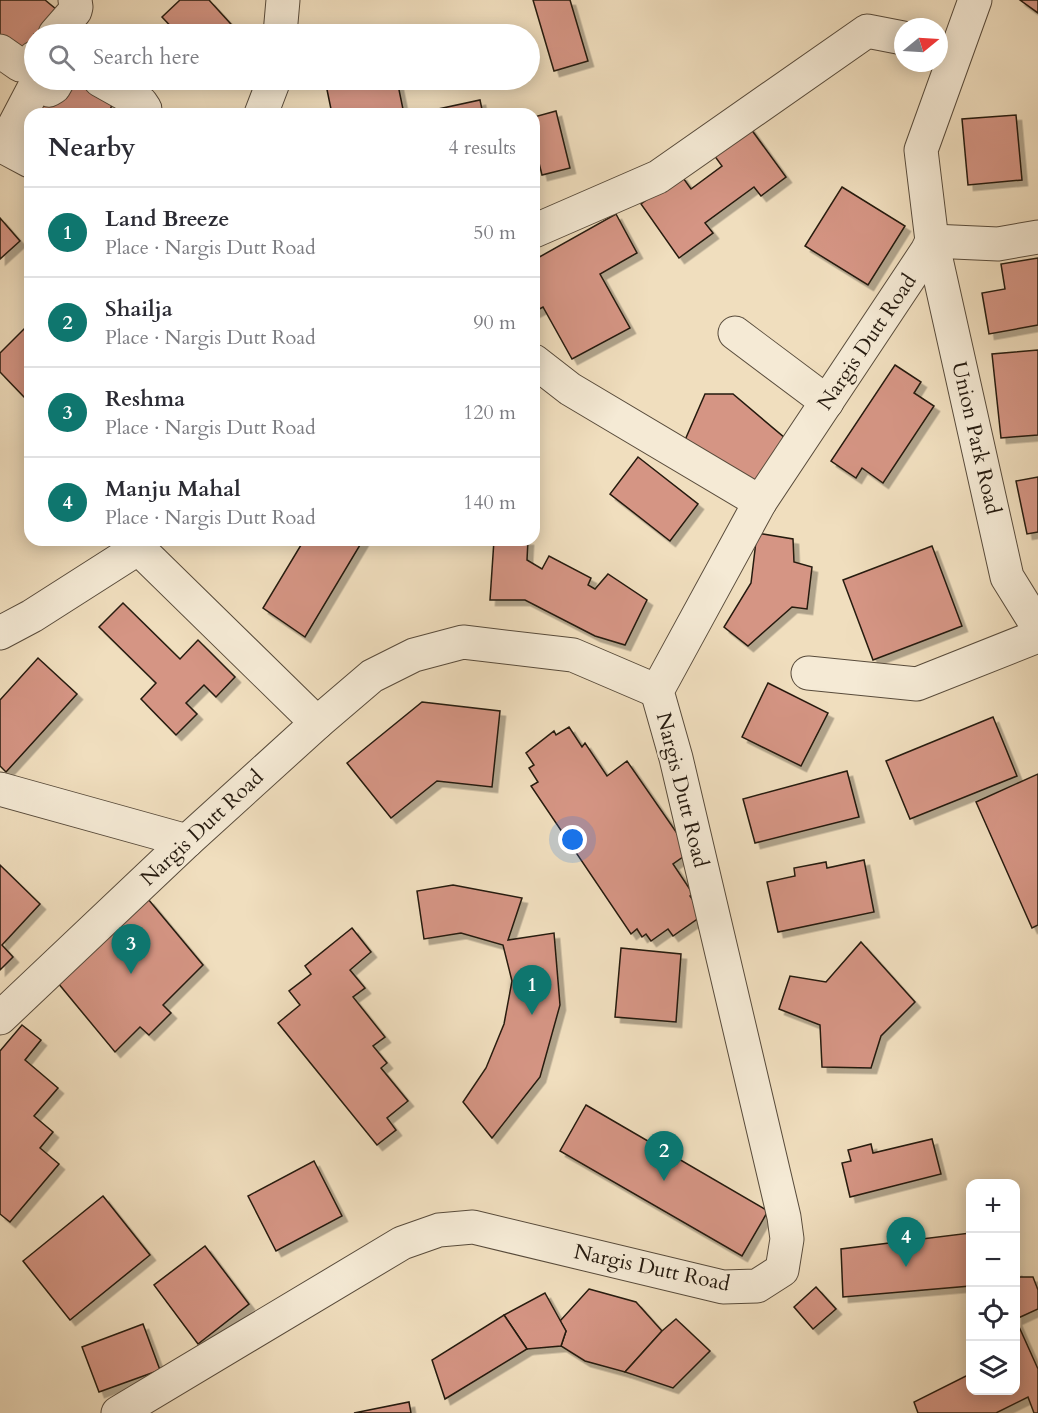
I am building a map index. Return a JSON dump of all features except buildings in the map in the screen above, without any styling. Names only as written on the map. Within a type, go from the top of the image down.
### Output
[{"type":"street","points":[[64,24],[75,11],[75,0]]},
{"type":"street","points":[[281,24],[283,0]]},
{"type":"street","name":"Union Park Road","points":[[948,47],[975,0]]},
{"type":"street","points":[[540,228],[658,177],[867,31],[894,36]]},
{"type":"street","points":[[0,51],[20,65],[24,64]]},
{"type":"street","name":"Union Park Road","points":[[941,72],[921,150],[932,241],[1007,577],[1038,627]]},
{"type":"street","points":[[25,108],[33,90]]},
{"type":"street","points":[[118,90],[141,103],[144,108]]},
{"type":"street","points":[[263,108],[270,90]]},
{"type":"street","points":[[14,134],[24,111]]},
{"type":"street","points":[[932,241],[998,244],[1038,237]]},
{"type":"street","name":"Nargis Dutt Road","points":[[118,1413],[402,1243],[439,1230],[473,1227],[723,1287],[757,1286],[782,1270],[787,1239],[784,1217],[676,758],[657,692],[760,502],[932,241]]},
{"type":"street","points":[[735,333],[827,402]]},
{"type":"street","points":[[540,366],[570,389],[760,502]]},
{"type":"street","points":[[0,633],[32,616],[133,546]]},
{"type":"street","points":[[135,546],[317,723]]},
{"type":"street","points":[[808,674],[917,684],[1038,636]]},
{"type":"street","name":"Nargis Dutt Road","points":[[0,1018],[187,841],[317,723],[372,676],[414,655],[463,642],[573,655],[657,692]]},
{"type":"street","points":[[0,789],[187,841]]},
{"type":"place","name":"Reshma","points":[[131,974]]},
{"type":"place","name":"Land Breeze","points":[[532,1015]]},
{"type":"place","name":"Shailja","points":[[664,1181]]},
{"type":"place","name":"Manju Mahal","points":[[906,1267]]}]
